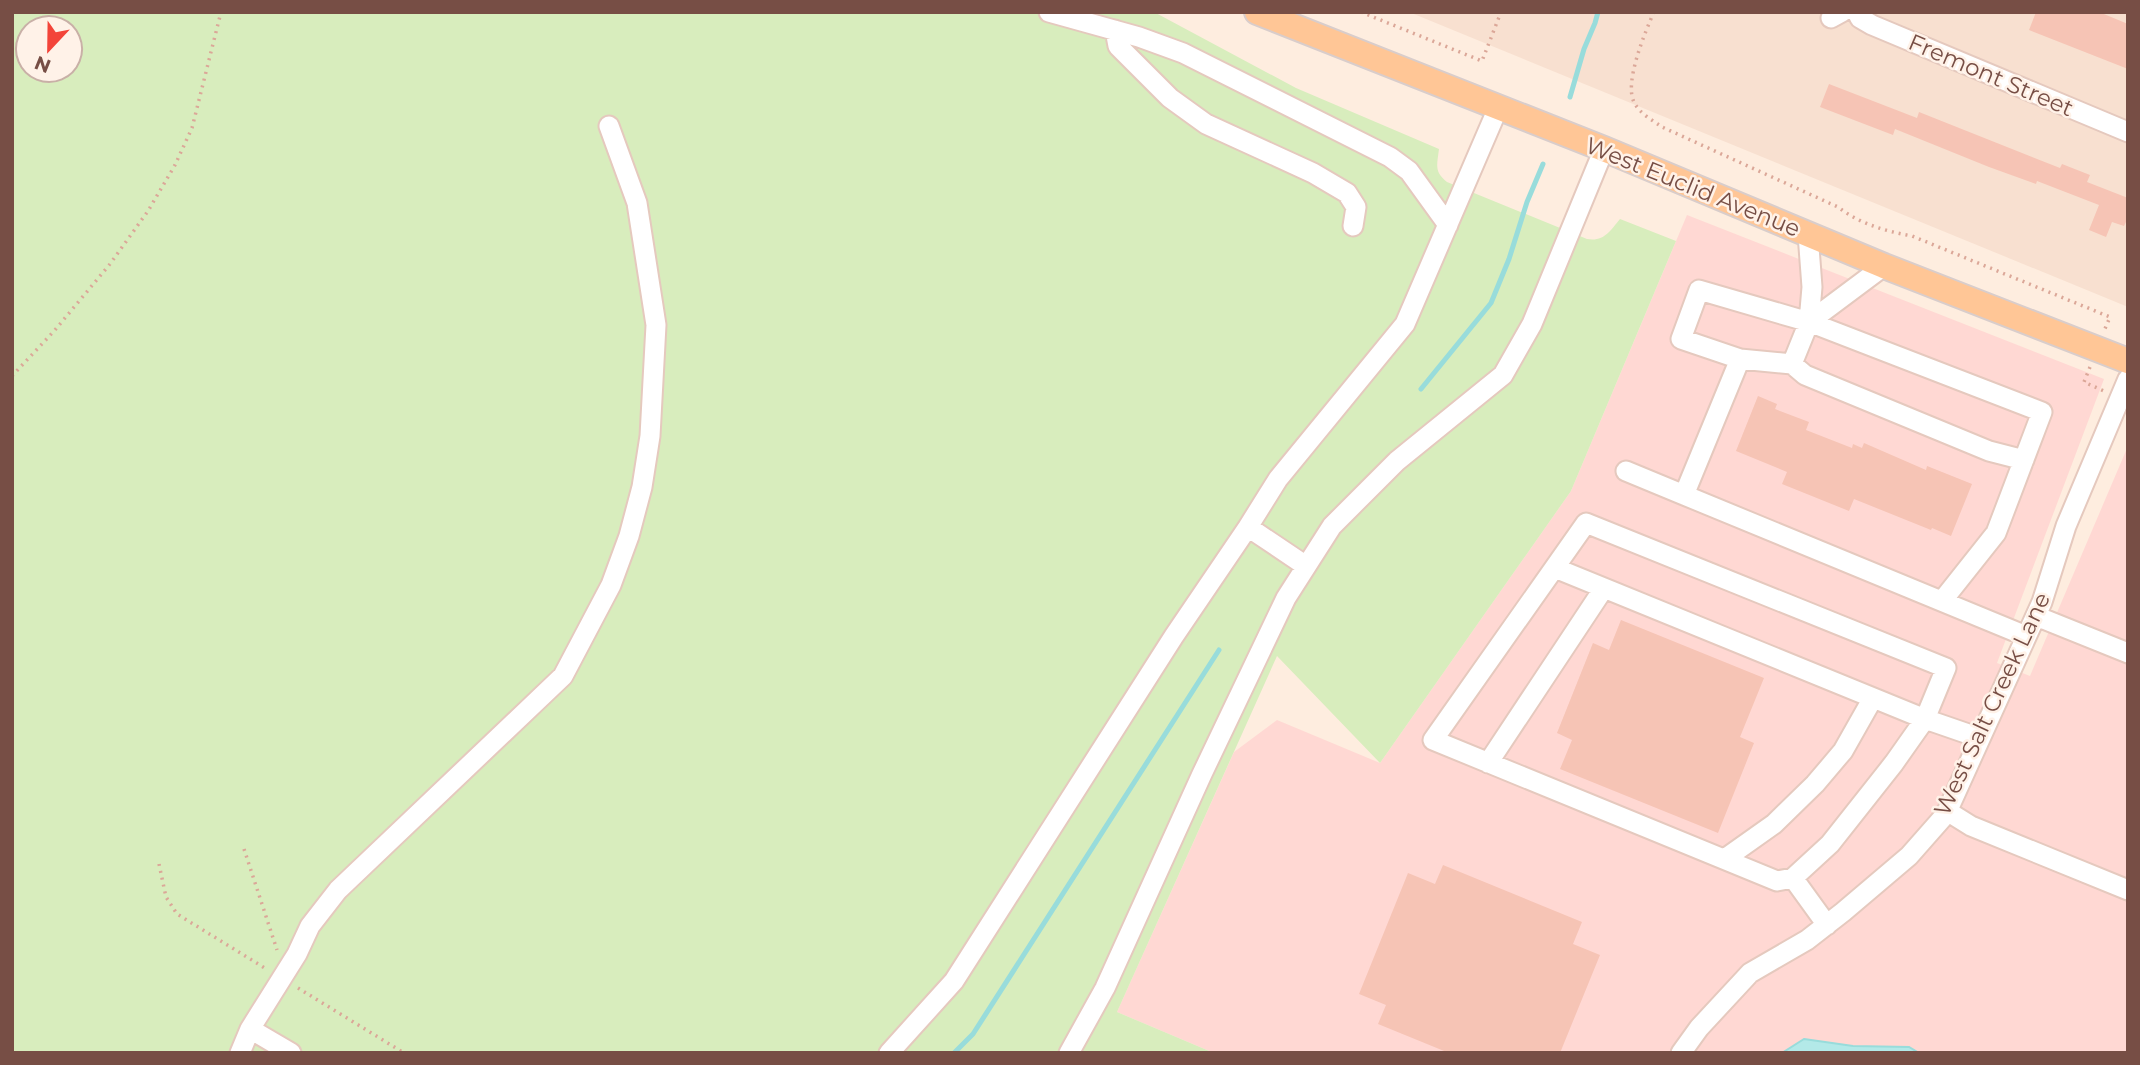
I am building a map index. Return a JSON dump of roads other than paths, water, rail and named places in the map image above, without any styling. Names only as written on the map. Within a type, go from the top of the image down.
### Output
[{"type":"main road","name":"West Euclid Avenue","points":[[1257,12],[1604,149],[1884,266],[2128,361]]},
{"type":"street","points":[[1049,12],[1183,53],[1390,157],[1409,171],[1448,225]]},
{"type":"street","name":"Fremont Street","points":[[1857,12],[1860,18],[1872,25],[2128,131]]},
{"type":"street","points":[[1115,30],[1118,46],[1170,98],[1206,124],[1313,173],[1347,193],[1356,207],[1353,226]]},
{"type":"street","points":[[889,1053],[954,981],[1174,636],[1278,479],[1405,324],[1498,108]]},
{"type":"street","points":[[240,1053],[250,1029],[297,954],[310,926],[338,890],[562,676],[611,585],[629,536],[642,487],[650,436],[656,325],[637,204],[609,126]]},
{"type":"street","points":[[1069,1053],[1105,988],[1258,652],[1286,598],[1332,526],[1397,461],[1503,375],[1532,324],[1604,149]]},
{"type":"street","points":[[1792,364],[1809,322],[1812,287],[1808,234]]},
{"type":"street","points":[[1809,322],[1884,266]]},
{"type":"street","points":[[1942,601],[1996,533],[2024,460],[2042,412],[1809,322],[1699,290],[1681,339],[1740,359],[1792,364],[1805,375],[1976,446],[2024,460]]},
{"type":"street","points":[[1684,495],[1740,359]]},
{"type":"street","name":"West Salt Creek Lane","points":[[1681,1053],[1699,1028],[1750,973],[1807,940],[1827,925],[1909,856],[1947,811],[2036,616],[2066,526],[2128,379]]},
{"type":"street","points":[[1626,471],[2026,636]]},
{"type":"street","points":[[1586,523],[1946,668],[1925,719],[1830,844],[1793,878],[1777,881],[1433,740],[1586,523]]},
{"type":"street","points":[[1248,527],[1306,566]]},
{"type":"street","points":[[1555,568],[1872,698],[1980,738]]},
{"type":"street","points":[[1488,763],[1604,588]]},
{"type":"street","points":[[2036,616],[2128,653]]},
{"type":"street","points":[[1726,859],[1774,824],[1815,784],[1843,751],[1872,698]]},
{"type":"street","points":[[1947,811],[1970,826],[2128,890]]},
{"type":"street","points":[[1793,878],[1827,925]]},
{"type":"street","points":[[250,1029],[291,1053]]},
{"type":"water","points":[[1804,1039],[1853,1046],[1909,1047],[1919,1053],[1782,1053]]},
{"type":"waterway","points":[[1570,97],[1598,12]]},
{"type":"waterway","points":[[1421,389],[1491,303],[1543,164]]},
{"type":"waterway","points":[[954,1053],[973,1034],[1219,650]]}]
